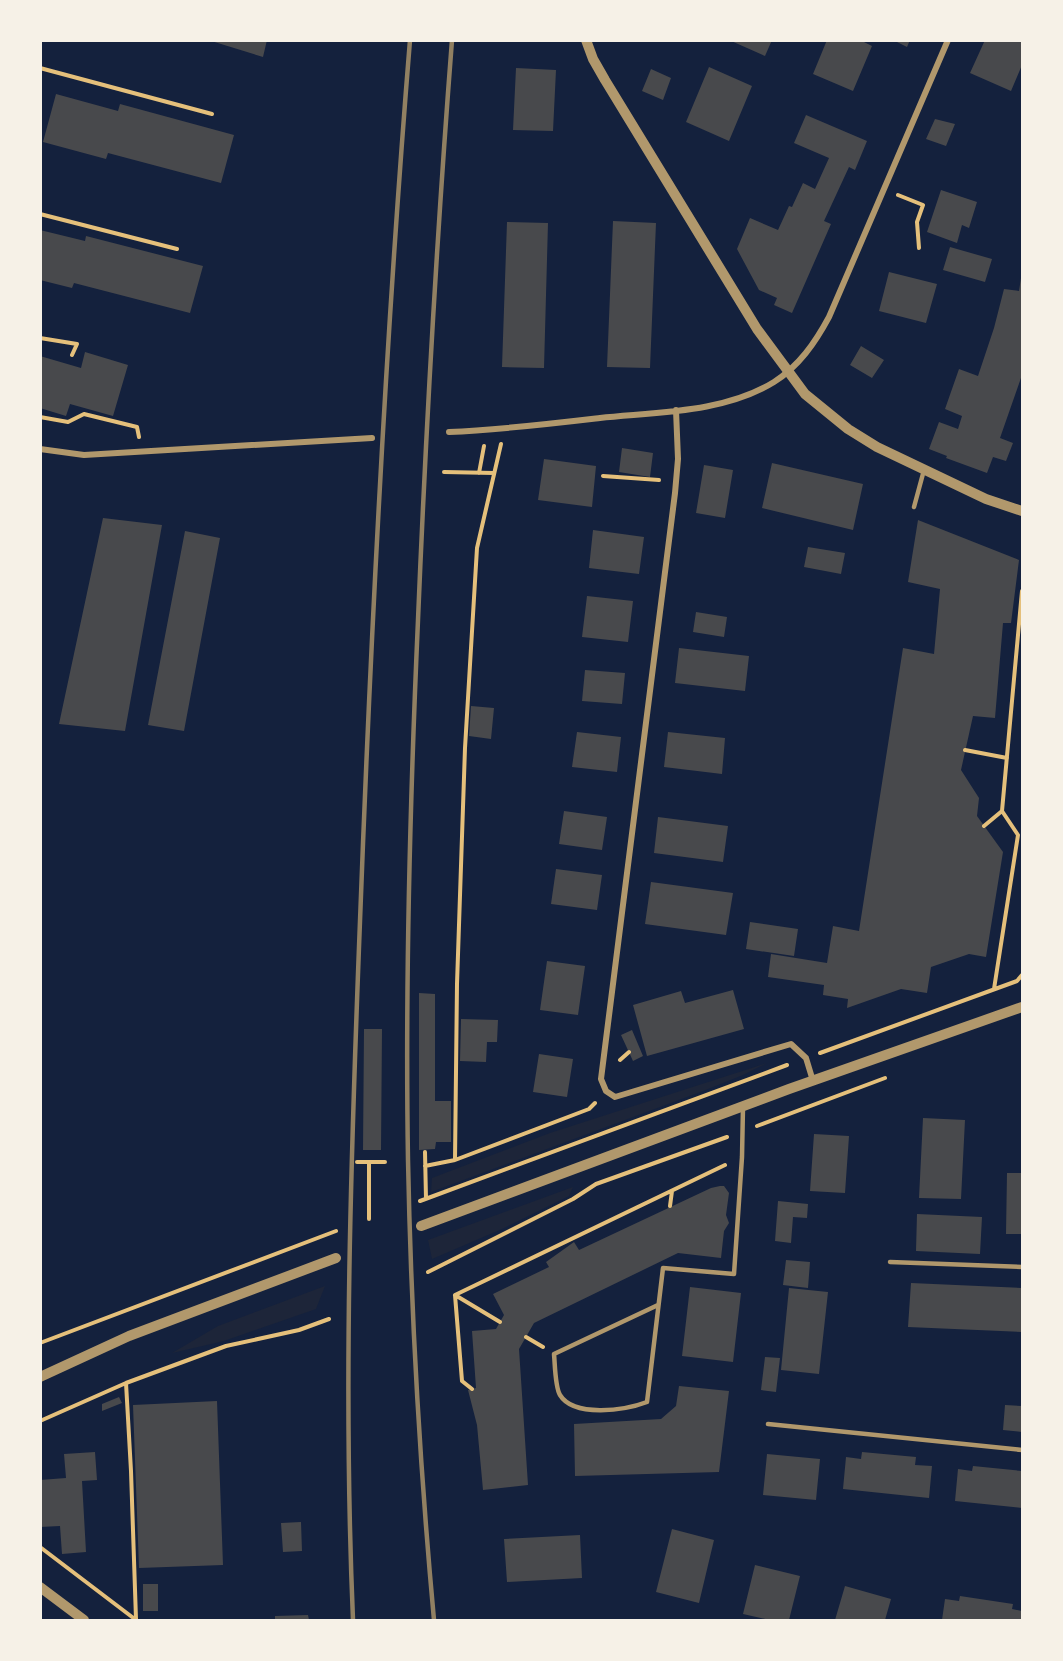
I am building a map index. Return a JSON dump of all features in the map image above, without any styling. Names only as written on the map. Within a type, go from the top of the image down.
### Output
[{"type":"street","points":[[586,40],[601,73],[695,229],[757,329],[805,394],[848,429],[924,470],[986,499],[1023,511]]},
{"type":"street","points":[[449,432],[504,429],[705,406],[752,393],[788,373],[816,340],[829,317],[948,40]]},
{"type":"street","points":[[676,410],[678,459],[675,493],[601,1079],[606,1091],[615,1097],[791,1044],[806,1058],[813,1081]]},
{"type":"street","points":[[40,449],[84,455],[372,438]]},
{"type":"street","points":[[421,1226],[813,1081],[1023,1007]]},
{"type":"street","points":[[40,1377],[129,1336],[336,1258]]},
{"type":"street","points":[[40,1587],[84,1620]]},
{"type":"lane","points":[[914,507],[924,470]]},
{"type":"lane","points":[[658,1305],[554,1354],[559,1394],[568,1404],[581,1409],[631,1408],[647,1402],[663,1268],[734,1274],[743,1107]]},
{"type":"lane","points":[[890,1262],[1023,1268]]},
{"type":"lane","points":[[768,1424],[1023,1450]]},
{"type":"path","points":[[40,68],[212,114]]},
{"type":"path","points":[[884,189],[923,205],[917,222],[919,248]]},
{"type":"path","points":[[40,214],[177,249]]},
{"type":"path","points":[[40,338],[77,344],[72,355]]},
{"type":"path","points":[[40,417],[68,422],[84,414],[137,428],[142,452]]},
{"type":"path","points":[[455,1160],[457,984],[465,748],[477,548],[504,429]]},
{"type":"path","points":[[479,473],[483,453]]},
{"type":"path","points":[[444,472],[494,473]]},
{"type":"path","points":[[603,476],[676,481]]},
{"type":"path","points":[[994,989],[1018,836],[1002,811],[1023,591]]},
{"type":"path","points":[[965,750],[1007,758]]},
{"type":"path","points":[[984,826],[1002,811]]},
{"type":"path","points":[[420,1201],[1017,981],[1023,975]]},
{"type":"path","points":[[428,1272],[573,1199],[596,1184],[885,1078]]},
{"type":"path","points":[[425,1166],[455,1160],[589,1109],[606,1091]]},
{"type":"path","points":[[425,1152],[426,1199]]},
{"type":"path","points":[[455,1295],[742,1157]]},
{"type":"path","points":[[357,1162],[384,1162]]},
{"type":"path","points":[[369,1162],[369,1219]]},
{"type":"path","points":[[670,1206],[672,1191]]},
{"type":"path","points":[[40,1342],[336,1231]]},
{"type":"path","points":[[455,1295],[500,1322]]},
{"type":"path","points":[[455,1295],[462,1381],[472,1389]]},
{"type":"path","points":[[40,1421],[126,1383],[226,1346],[299,1330],[329,1319]]},
{"type":"path","points":[[126,1383],[136,1620]]},
{"type":"path","points":[[40,1547],[136,1620]]},
{"type":"shaded area","points":[[767,1063],[703,1091],[431,1192],[432,1178],[550,1133]]},
{"type":"shaded area","points":[[573,1187],[569,1196],[502,1229],[432,1259],[428,1240]]},
{"type":"shaded area","points":[[325,1286],[316,1309],[224,1341],[172,1353],[218,1326]]},
{"type":"building","points":[[208,40],[267,40],[263,57]]},
{"type":"building","points":[[729,40],[772,40],[765,56]]},
{"type":"building","points":[[827,40],[860,40],[872,46],[853,91],[813,74]]},
{"type":"building","points":[[893,40],[910,40],[907,47]]},
{"type":"building","points":[[985,40],[1022,40],[1022,65],[1011,91],[970,73]]},
{"type":"building","points":[[709,67],[752,86],[729,141],[686,122]]},
{"type":"building","points":[[516,68],[556,70],[553,131],[513,130]]},
{"type":"building","points":[[651,69],[671,78],[663,100],[642,91]]},
{"type":"building","points":[[56,94],[118,111],[120,104],[234,135],[221,183],[108,153],[106,159],[43,142]]},
{"type":"building","points":[[806,115],[867,141],[855,170],[849,167],[824,221],[831,224],[792,313],[774,305],[777,298],[759,290],[737,249],[750,218],[778,230],[803,183],[815,189],[829,158],[794,143]]},
{"type":"building","points":[[935,119],[955,124],[946,146],[926,139]]},
{"type":"building","points":[[941,190],[977,202],[969,228],[962,225],[957,243],[927,232]]},
{"type":"building","points":[[613,221],[656,223],[650,368],[607,367]]},
{"type":"building","points":[[507,222],[548,223],[544,368],[502,367]]},
{"type":"building","points":[[40,230],[85,241],[86,236],[203,266],[190,313],[74,283],[72,288],[40,280]]},
{"type":"building","points":[[950,247],[992,259],[985,282],[943,270]]},
{"type":"building","points":[[889,272],[937,284],[926,323],[879,311]]},
{"type":"building","points":[[1021,278],[1022,375],[1000,438],[1013,443],[1006,461],[993,457],[987,473],[946,458],[947,456],[929,449],[939,422],[958,429],[962,416],[945,409],[959,369],[978,376],[1004,289],[1019,291]]},
{"type":"building","points":[[861,346],[884,360],[872,378],[850,365]]},
{"type":"building","points":[[85,352],[128,365],[113,416],[70,404],[66,416],[40,408],[40,356],[81,368]]},
{"type":"building","points":[[622,448],[653,453],[650,477],[619,472]]},
{"type":"building","points":[[544,459],[596,466],[592,507],[538,500]]},
{"type":"building","points":[[772,463],[863,484],[853,530],[762,508]]},
{"type":"building","points":[[704,465],[733,470],[725,518],[696,513]]},
{"type":"building","points":[[103,518],[162,525],[125,731],[59,724]]},
{"type":"building","points":[[918,520],[1019,560],[1011,623],[1003,623],[995,718],[973,716],[961,770],[979,798],[977,816],[1003,852],[986,957],[969,954],[931,967],[927,993],[901,989],[847,1008],[848,999],[823,995],[824,985],[768,977],[771,954],[827,963],[833,926],[859,931],[903,648],[934,654],[940,589],[908,582]]},
{"type":"building","points":[[593,530],[644,537],[639,574],[589,568]]},
{"type":"building","points":[[185,531],[220,538],[184,731],[148,725]]},
{"type":"building","points":[[808,547],[845,553],[841,574],[804,567]]},
{"type":"building","points":[[587,596],[633,601],[628,642],[582,637]]},
{"type":"building","points":[[696,612],[727,617],[724,637],[693,632]]},
{"type":"building","points":[[679,648],[749,656],[745,691],[675,683]]},
{"type":"building","points":[[585,670],[625,673],[622,704],[582,701]]},
{"type":"building","points":[[471,706],[494,708],[491,739],[469,736]]},
{"type":"building","points":[[577,732],[621,737],[617,772],[572,767]]},
{"type":"building","points":[[668,732],[725,738],[722,774],[664,767]]},
{"type":"building","points":[[564,811],[607,817],[602,850],[559,844]]},
{"type":"building","points":[[658,817],[728,826],[723,862],[654,853]]},
{"type":"building","points":[[556,869],[602,875],[597,910],[551,904]]},
{"type":"building","points":[[651,882],[733,893],[726,935],[645,924]]},
{"type":"building","points":[[750,922],[798,929],[794,956],[746,949]]},
{"type":"building","points":[[547,961],[585,966],[578,1015],[540,1010]]},
{"type":"building","points":[[733,990],[744,1029],[647,1056],[633,1005],[681,991],[685,1003]]},
{"type":"building","points":[[419,993],[435,994],[435,1101],[451,1101],[451,1142],[436,1142],[435,1149],[419,1150]]},
{"type":"building","points":[[461,1019],[498,1020],[497,1042],[487,1042],[486,1062],[460,1061]]},
{"type":"building","points":[[364,1029],[382,1029],[381,1150],[363,1150]]},
{"type":"building","points":[[632,1030],[643,1056],[633,1061],[621,1035]]},
{"type":"building","points":[[539,1054],[573,1059],[567,1097],[533,1092]]},
{"type":"building","points":[[923,1118],[965,1120],[961,1199],[919,1198]]},
{"type":"building","points":[[814,1134],[849,1136],[845,1193],[810,1191]]},
{"type":"building","points":[[1007,1173],[1022,1173],[1022,1234],[1006,1234]]},
{"type":"building","points":[[724,1186],[729,1193],[726,1215],[729,1223],[724,1231],[721,1258],[678,1253],[534,1323],[519,1349],[528,1485],[483,1490],[477,1425],[468,1390],[476,1388],[472,1331],[496,1329],[504,1315],[493,1294],[549,1267],[546,1262],[574,1242],[579,1250],[711,1188]]},
{"type":"building","points":[[778,1201],[808,1204],[807,1218],[793,1217],[791,1243],[775,1241]]},
{"type":"building","points":[[917,1214],[982,1217],[980,1254],[916,1251]]},
{"type":"building","points":[[786,1260],[810,1262],[808,1288],[783,1285]]},
{"type":"building","points":[[911,1283],[1022,1288],[1022,1332],[908,1327]]},
{"type":"building","points":[[690,1287],[741,1293],[733,1362],[682,1356]]},
{"type":"building","points":[[789,1288],[828,1292],[819,1374],[781,1370]]},
{"type":"building","points":[[765,1357],[780,1358],[776,1392],[761,1390]]},
{"type":"building","points":[[679,1386],[729,1391],[719,1472],[575,1476],[574,1424],[661,1419],[676,1406]]},
{"type":"building","points":[[119,1397],[122,1403],[102,1411],[102,1404]]},
{"type":"building","points":[[217,1401],[223,1565],[139,1568],[133,1405]]},
{"type":"building","points":[[1005,1405],[1022,1406],[1022,1432],[1003,1430]]},
{"type":"building","points":[[95,1452],[97,1480],[82,1481],[86,1552],[62,1554],[60,1526],[40,1527],[40,1480],[66,1478],[64,1454]]},
{"type":"building","points":[[862,1452],[916,1457],[915,1465],[932,1466],[929,1498],[843,1489],[846,1457],[861,1459]]},
{"type":"building","points":[[767,1454],[820,1459],[816,1500],[763,1495]]},
{"type":"building","points":[[973,1466],[1022,1471],[1022,1508],[955,1501],[958,1469],[972,1471]]},
{"type":"building","points":[[301,1522],[302,1551],[283,1552],[281,1523]]},
{"type":"building","points":[[672,1529],[714,1540],[699,1603],[656,1592]]},
{"type":"building","points":[[580,1535],[582,1578],[507,1582],[504,1539]]},
{"type":"building","points":[[755,1565],[800,1576],[789,1620],[770,1620],[743,1614]]},
{"type":"building","points":[[143,1584],[158,1584],[158,1611],[143,1611]]},
{"type":"building","points":[[845,1586],[891,1599],[885,1620],[835,1620]]},
{"type":"building","points":[[960,1596],[1013,1604],[1012,1609],[1022,1611],[1022,1620],[942,1620],[945,1599],[959,1601]]},
{"type":"building","points":[[308,1615],[309,1620],[275,1620],[275,1616]]},
{"type":"railway","points":[[353,1620],[348,1358],[357,1008],[380,480],[410,40]]},
{"type":"railway","points":[[434,1620],[420,1448],[411,1275],[407,1092],[408,958],[413,755],[425,475],[452,40]]}]
